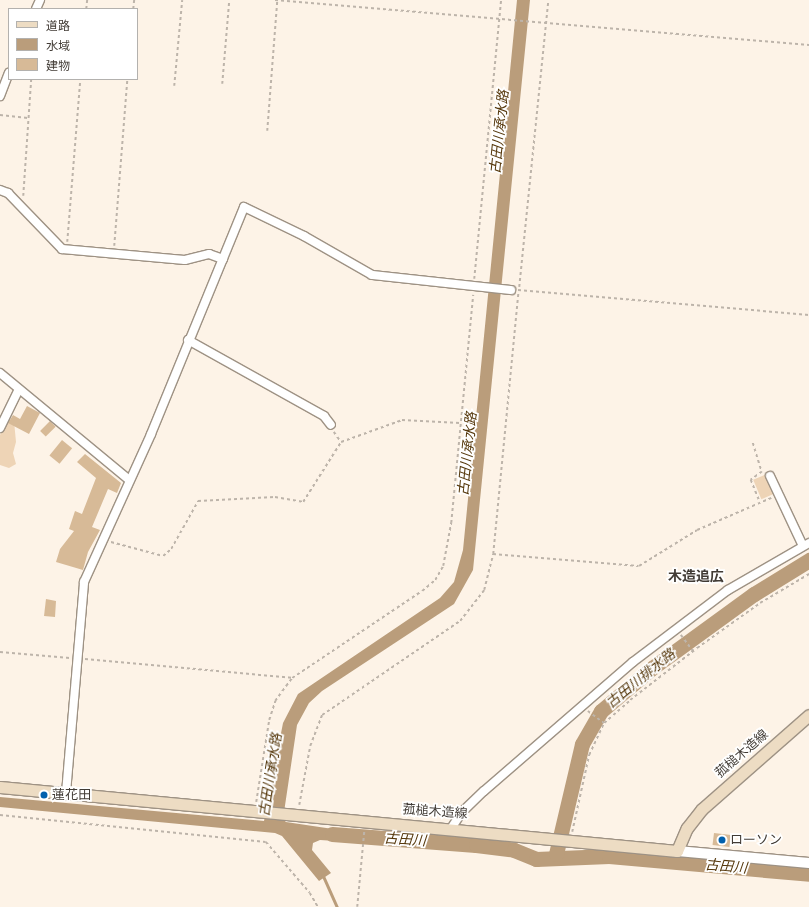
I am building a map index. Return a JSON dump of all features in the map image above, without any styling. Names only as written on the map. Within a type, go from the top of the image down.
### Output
[{"type":"main road","name":"菰槌木造線","points":[[0,787],[286,814],[452,827],[678,851],[687,828],[702,810],[809,715]]},
{"type":"street","points":[[0,96],[8,75]]},
{"type":"street","points":[[0,190],[8,193],[59,248],[66,250],[185,260],[209,254],[223,259]]},
{"type":"street","points":[[66,793],[82,590],[102,538],[150,434],[188,340],[247,206],[372,275],[515,290]]},
{"type":"street","points":[[188,340],[324,416],[331,425]]},
{"type":"street","points":[[0,373],[128,479]]},
{"type":"street","points":[[0,428],[19,389]]},
{"type":"street","points":[[452,827],[462,812],[484,791],[633,662],[728,590],[806,544],[777,495],[770,476]]},
{"type":"street","points":[[678,851],[809,863]]},
{"type":"path","points":[[174,86],[182,0]]},
{"type":"path","points":[[222,84],[229,0]]},
{"type":"path","points":[[267,131],[276,0],[809,45]]},
{"type":"path","points":[[261,811],[256,784],[269,720],[276,701],[292,678],[435,580],[443,566],[450,523],[460,423],[477,286],[501,0]]},
{"type":"path","points":[[298,815],[310,746],[322,715],[466,616],[484,590],[493,554],[515,290],[548,0]]},
{"type":"path","points":[[22,208],[31,80]]},
{"type":"path","points":[[66,250],[80,80]]},
{"type":"path","points":[[113,254],[127,80]]},
{"type":"path","points":[[0,115],[29,118]]},
{"type":"path","points":[[515,290],[809,314]]},
{"type":"path","points":[[102,538],[163,556],[171,549],[198,501],[275,498],[303,502],[341,442],[402,420],[460,423]]},
{"type":"path","points":[[331,425],[341,442]]},
{"type":"path","points":[[753,443],[762,472],[751,480],[760,502]]},
{"type":"path","points":[[493,554],[639,566],[697,530],[777,495]]},
{"type":"path","points":[[569,839],[589,755],[604,723],[630,700],[693,651],[760,603],[809,574]]},
{"type":"path","points":[[682,636],[693,651]]},
{"type":"path","points":[[0,652],[292,678]]},
{"type":"path","points":[[590,713],[604,723]]},
{"type":"path","points":[[0,815],[266,842],[310,893],[318,907]]},
{"type":"path","points":[[357,907],[364,828]]},
{"type":"shaded area","points":[[7,419],[14,421],[16,442],[13,453],[16,464],[9,468],[0,465],[0,435]]},
{"type":"shaded area","points":[[767,474],[775,493],[761,499],[753,480]]},
{"type":"water","points":[[517,0],[530,0],[473,570],[454,604],[322,691],[309,703],[297,725],[283,819],[286,822],[353,832],[351,842],[320,840],[313,843],[312,850],[331,873],[319,881],[282,836],[275,833],[0,807],[0,797],[264,821],[283,723],[298,694],[440,598],[454,582],[463,550]]},
{"type":"building","points":[[27,406],[40,413],[29,434],[8,423],[13,415],[20,419]]},
{"type":"building","points":[[50,421],[56,427],[46,437],[40,431]]},
{"type":"building","points":[[62,440],[72,448],[60,464],[49,456]]},
{"type":"building","points":[[85,454],[121,483],[117,493],[108,489],[92,527],[100,530],[88,552],[83,570],[56,562],[60,549],[74,531],[69,529],[75,511],[82,514],[96,478],[77,462]]},
{"type":"building","points":[[46,599],[56,601],[55,617],[44,616]]},
{"type":"building","name":"ローソン","points":[[714,833],[731,835],[729,847],[713,845]]},
{"type":"waterway","name":"古田川排水路","points":[[556,854],[582,744],[601,711],[652,668],[754,594],[809,560]]},
{"type":"waterway","name":"古田川","points":[[332,834],[476,845],[514,850],[536,859],[609,856],[809,874]]},
{"type":"waterway","points":[[323,875],[337,907]]},
{"type":"place","name":"蓮花田","points":[[44,795]]},
{"type":"place","name":"ローソン","points":[[722,840]]},
{"type":"district","name":"木造追広","points":[[696,577]]},
{"type":"water label","name":"古田川承水路","points":[[500,132]]},
{"type":"water label","name":"古田川承水路","points":[[468,454]]},
{"type":"water label","name":"古田川承水路","points":[[271,775]]}]
